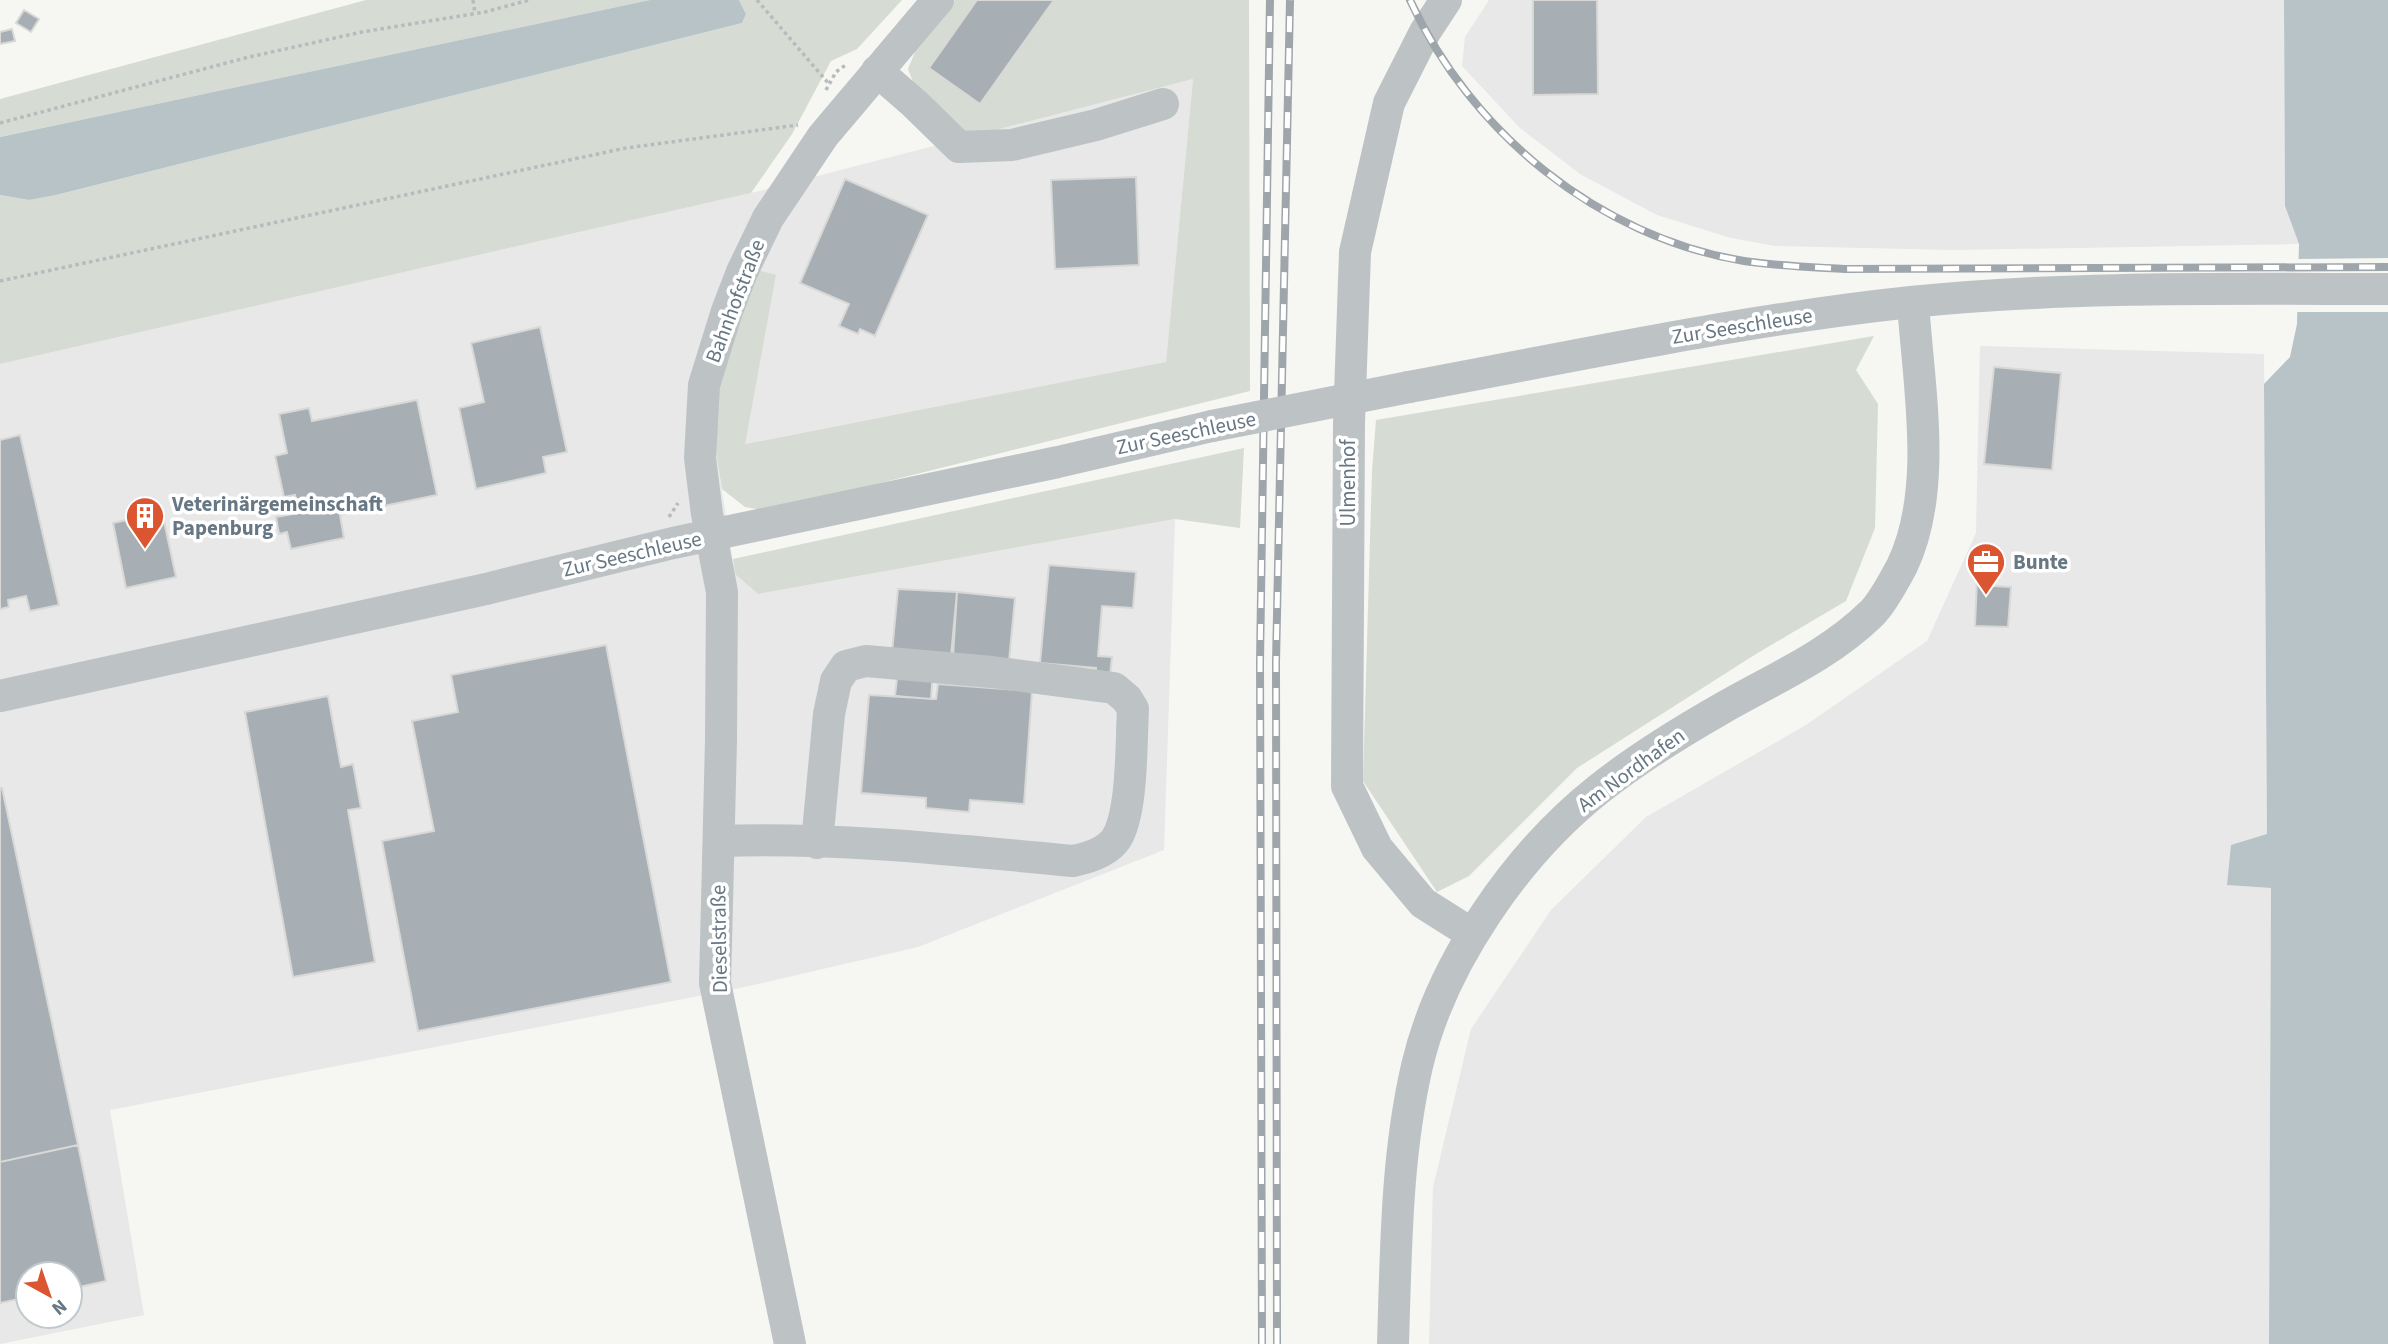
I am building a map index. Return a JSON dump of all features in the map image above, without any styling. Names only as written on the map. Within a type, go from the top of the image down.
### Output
[{"type":"street","name":"Bahnhofstraße","points":[[711,535],[700,458],[704,385],[742,272],[768,218],[823,136],[938,0]]},
{"type":"street","name":"Ulmenhof","points":[[1446,0],[1425,32],[1389,103],[1355,252],[1349,423],[1347,786],[1377,848],[1423,903],[1472,934]]},
{"type":"street","points":[[877,71],[959,147],[1013,145],[1096,125],[1163,104]]},
{"type":"street","name":"Zur Seeschleuse","points":[[0,696],[490,588],[711,535],[1071,459],[1212,426],[1747,323],[1913,302],[2092,291],[2388,289]]},
{"type":"street","name":"Am Nordhafen","points":[[1393,1344],[1399,1175],[1417,1065],[1439,997],[1472,934],[1536,847],[1598,790],[1657,748],[1815,658],[1874,612],[1902,565],[1919,515],[1923,435],[1913,302]]},
{"type":"street","name":"Dieselstraße","points":[[711,535],[722,592],[715,983],[788,1342]]},
{"type":"street","points":[[719,841],[909,846],[1073,861],[1092,857],[1115,839],[1127,810],[1133,709],[1127,699],[1114,688],[992,672],[866,661],[846,666],[836,681],[830,714],[817,843]]},
{"type":"path","points":[[473,0],[475,13]]},
{"type":"path","points":[[0,123],[249,57],[529,0]]},
{"type":"path","points":[[757,0],[829,85]]},
{"type":"path","points":[[0,281],[626,148],[802,125]]},
{"type":"shaded area","points":[[366,0],[650,0],[0,137],[0,99]]},
{"type":"shaded area","points":[[650,0],[739,0],[746,14],[742,23],[56,195],[29,200],[0,195],[0,137]]},
{"type":"shaded area","points":[[739,0],[902,0],[857,49],[831,61],[792,134],[751,193],[0,364],[0,195],[29,200],[56,195],[742,23],[746,14]]},
{"type":"shaded area","points":[[955,0],[1249,0],[1250,391],[768,511],[745,507],[722,489],[715,447],[720,370],[754,269],[776,275],[745,444],[1166,362],[1193,79],[957,140],[918,95],[908,69],[919,42]]},
{"type":"shaded area","points":[[1489,0],[2284,0],[2285,206],[2299,244],[1953,250],[1775,246],[1731,238],[1657,215],[1580,174],[1520,128],[1462,66],[1465,37]]},
{"type":"shaded area","points":[[2284,0],[2388,0],[2388,1344],[2269,1344],[2271,888],[2227,885],[2231,845],[2267,834],[2264,384],[2290,357],[2297,324],[2299,244],[2285,206]]},
{"type":"shaded area","points":[[1193,79],[1166,363],[744,444],[776,275],[715,447],[735,574],[758,594],[1175,519],[1164,850],[918,947],[740,988],[110,1110],[144,1315],[84,1327],[84,1260],[14,1260],[14,1330],[70,1330],[0,1344],[0,364],[751,193]]},
{"type":"shaded area","points":[[1874,336],[1856,370],[1878,404],[1875,528],[1846,601],[1756,654],[1577,768],[1469,876],[1437,892],[1363,781],[1372,471],[1376,420]]},
{"type":"shaded area","points":[[1980,346],[2264,354],[2267,834],[2228,885],[2271,888],[2269,1344],[1429,1344],[1433,1187],[1471,1029],[1551,910],[1646,817],[1806,725],[1927,641],[1976,533]]},
{"type":"shaded area","points":[[1244,448],[1240,528],[1175,519],[758,594],[735,574],[733,559]]},
{"type":"pier","points":[[2388,258],[2388,312],[2294,312],[2295,259]]},
{"type":"building","points":[[977,0],[1054,0],[980,104],[929,68]]},
{"type":"building","points":[[1533,0],[1597,0],[1598,94],[1533,95]]},
{"type":"building","points":[[24,10],[39,19],[31,32],[16,23]]},
{"type":"building","points":[[12,29],[15,41],[0,44],[0,32]]},
{"type":"building","points":[[1136,177],[1139,265],[1055,269],[1051,180]]},
{"type":"building","points":[[845,179],[928,215],[875,336],[860,329],[858,334],[839,326],[849,304],[800,283]]},
{"type":"building","points":[[540,327],[567,452],[543,457],[546,473],[476,489],[459,408],[484,402],[471,343]]},
{"type":"building","points":[[1994,367],[2061,373],[2052,470],[1984,464]]},
{"type":"building","points":[[417,400],[437,495],[340,515],[344,538],[291,549],[287,532],[279,534],[276,517],[299,513],[295,495],[284,497],[275,456],[287,453],[279,414],[309,408],[312,421]]},
{"type":"building","points":[[20,435],[59,605],[30,611],[26,596],[8,600],[9,607],[0,609],[0,440]]},
{"type":"building","name":"Veterinärgemeinschaft Papenburg","points":[[162,512],[176,577],[126,588],[113,523]]},
{"type":"building","points":[[1049,565],[1136,572],[1133,608],[1102,606],[1098,656],[1112,657],[1110,675],[1096,673],[1096,668],[1040,663]]},
{"type":"building","points":[[1977,579],[1995,580],[1994,586],[2011,587],[2008,627],[1975,626]]},
{"type":"building","points":[[898,589],[957,592],[953,656],[934,655],[931,699],[895,696],[900,652],[892,652]]},
{"type":"building","points":[[957,592],[1015,598],[1009,661],[951,656]]},
{"type":"building","points":[[606,645],[671,982],[418,1031],[382,841],[434,831],[412,721],[458,712],[451,675]]},
{"type":"building","points":[[938,684],[1032,691],[1024,804],[970,800],[969,812],[926,808],[926,798],[861,793],[869,695],[936,699]]},
{"type":"building","points":[[328,696],[341,767],[353,764],[361,808],[348,810],[375,962],[293,977],[245,712]]},
{"type":"building","points":[[0,788],[78,1145],[0,1162]]},
{"type":"building","points":[[78,1145],[106,1281],[84,1286],[84,1260],[14,1260],[14,1300],[0,1303],[0,1162]]},
{"type":"railway","points":[[1262,1344],[1260,662],[1270,0]]},
{"type":"railway","points":[[1277,1344],[1276,662],[1290,0]]},
{"type":"railway","points":[[1410,0],[1436,48],[1468,94],[1504,135],[1546,171],[1591,203],[1639,229],[1691,248],[1744,261],[1845,269],[2388,267]]},
{"type":"place","name":"Veterinärgemeinschaft Papenburg","points":[[145,550]]},
{"type":"place","name":"Bunte","points":[[1986,596]]}]
